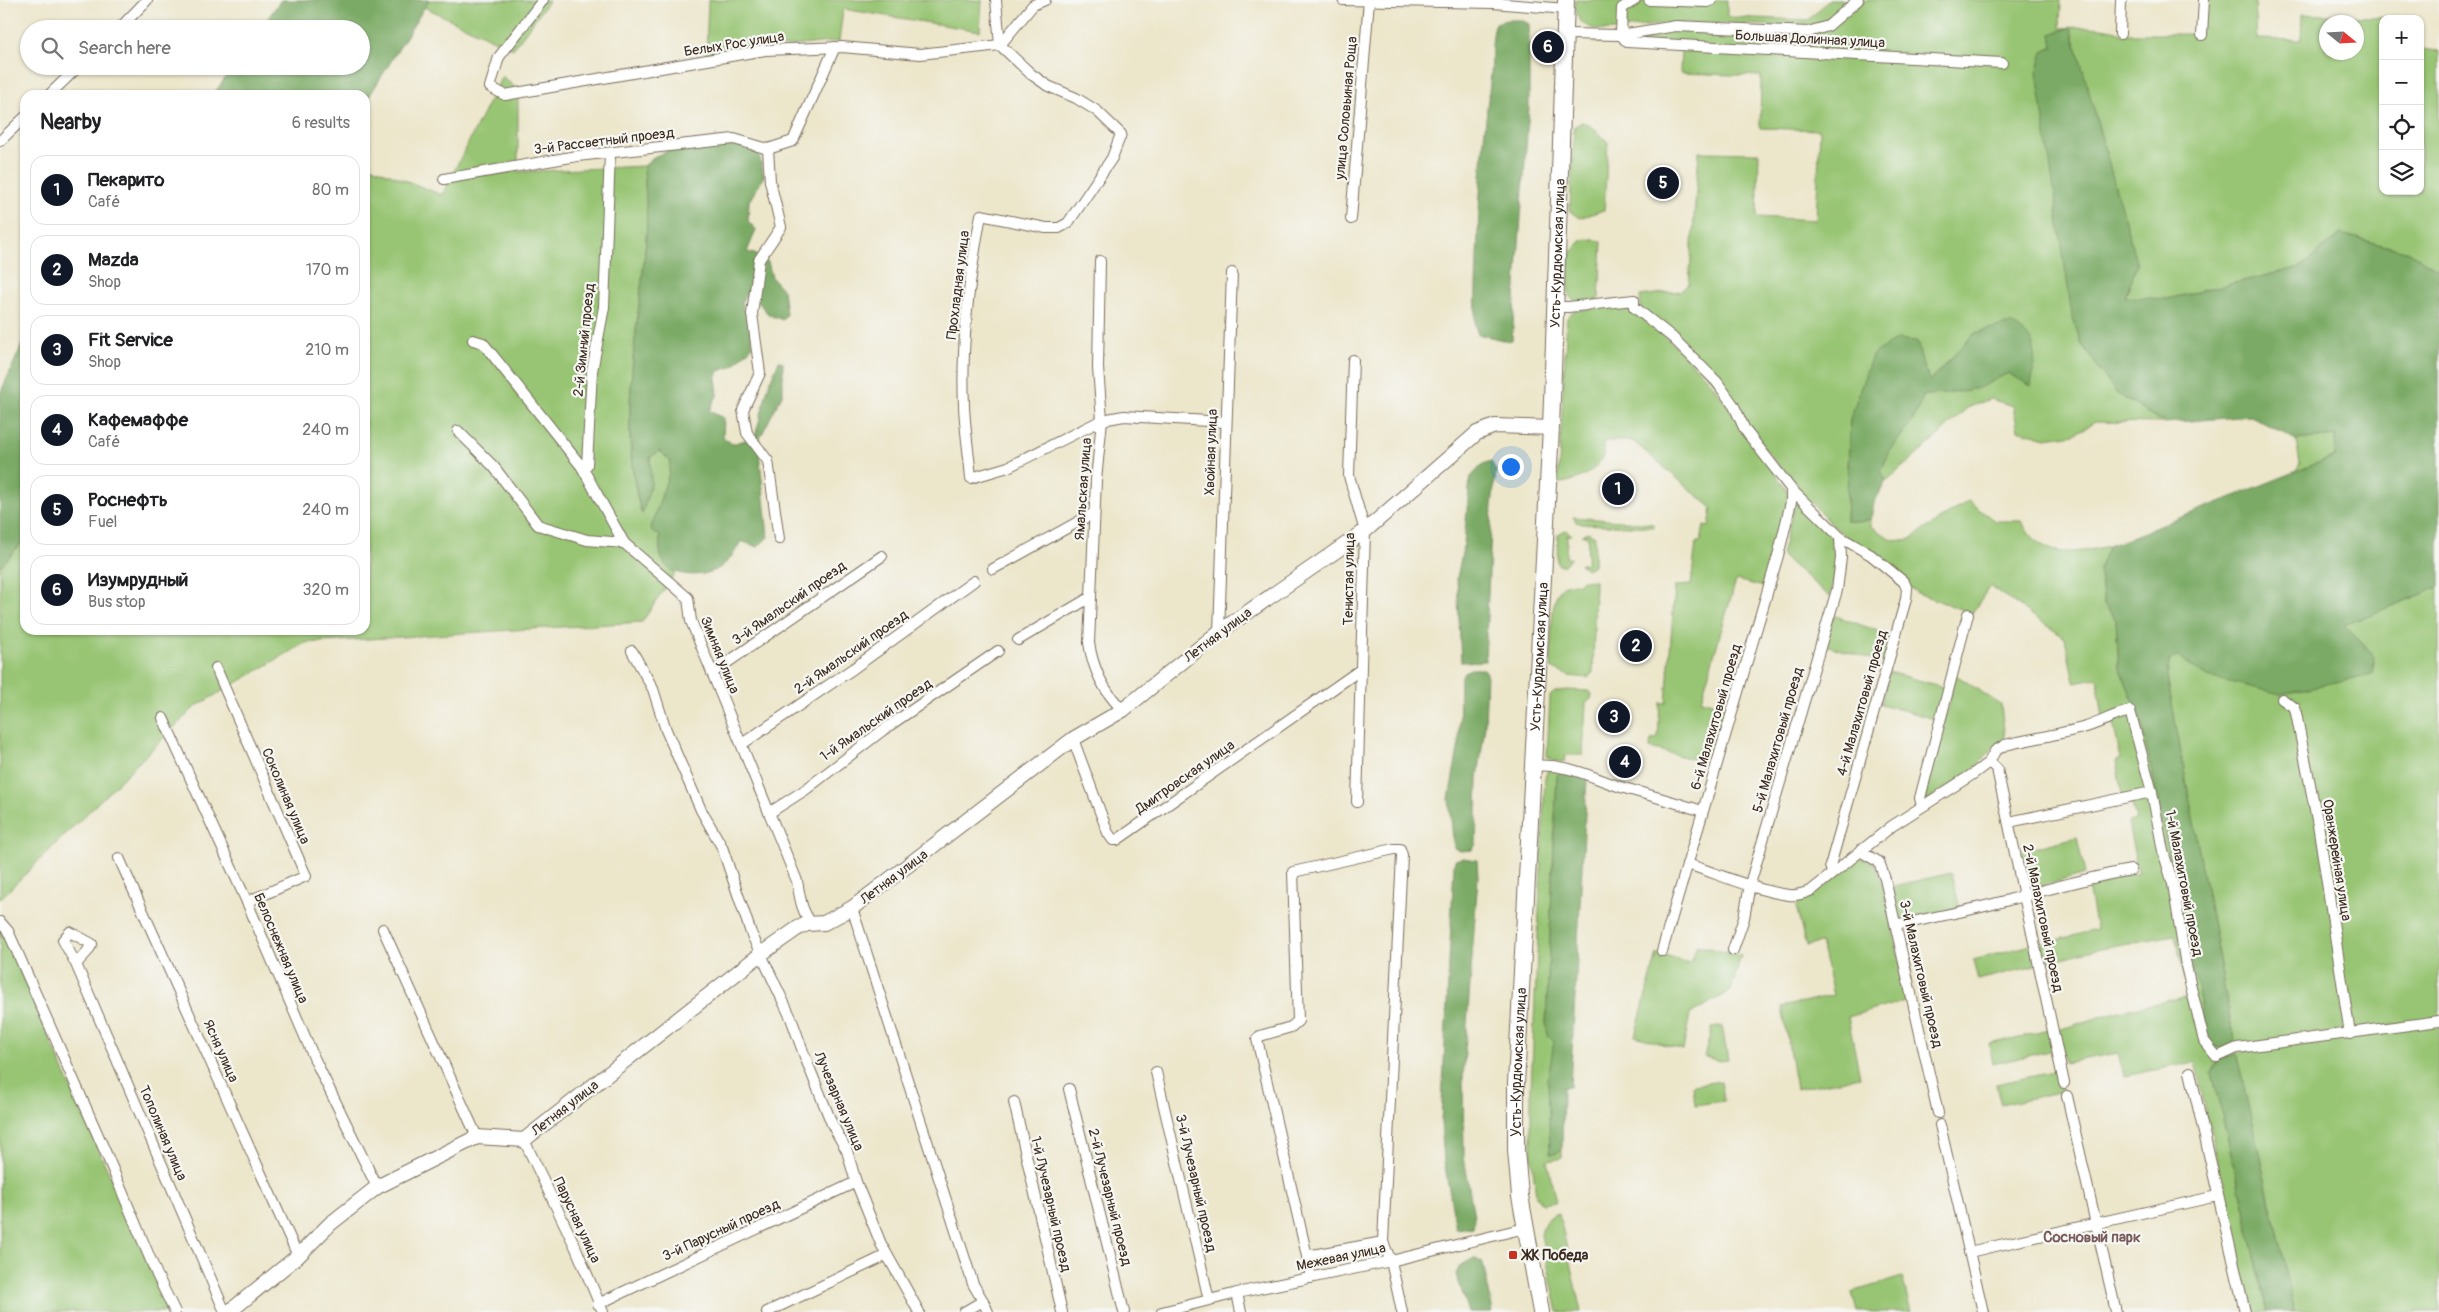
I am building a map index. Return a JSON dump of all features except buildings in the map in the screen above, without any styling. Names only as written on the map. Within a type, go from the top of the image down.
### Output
[{"type":"main road","name":"Усть-Курдюмская улица","points":[[1542,1312],[1525,1228],[1516,1150],[1516,1084],[1551,428],[1566,4]]},
{"type":"street","points":[[128,20],[147,0]]},
{"type":"street","name":"Белых Рос улица","points":[[543,0],[499,57],[490,87],[505,96],[765,50],[835,47],[920,54],[1000,44]]},
{"type":"street","points":[[996,0],[1000,44]]},
{"type":"street","points":[[1000,44],[1033,4],[1045,0]]},
{"type":"street","points":[[1343,0],[1566,4]]},
{"type":"street","name":"улица Соловьиная Роща","points":[[1351,219],[1369,0]]},
{"type":"street","points":[[1621,35],[1622,8],[1635,0]]},
{"type":"street","points":[[1649,0],[1707,2],[1712,0]]},
{"type":"street","name":"Большая Долинная улица","points":[[1565,34],[1621,35],[1676,26],[1817,31],[1828,26],[1858,0]]},
{"type":"street","points":[[2120,34],[2121,0]]},
{"type":"street","points":[[2202,35],[2204,0]]},
{"type":"street","name":"Большая Долинная улица","points":[[1621,35],[1627,42],[2002,63]]},
{"type":"street","name":"Прохладная улица","points":[[1000,44],[1031,74],[1097,111],[1121,134],[1112,158],[1068,223],[1063,226],[1059,228],[1046,228],[981,215],[972,263],[964,334],[964,406],[971,478],[1008,467],[1102,420]]},
{"type":"street","points":[[779,539],[768,461],[747,433],[743,410],[760,373],[752,314],[759,260],[781,227],[770,182],[768,149],[793,141],[835,47]]},
{"type":"street","points":[[54,90],[70,75]]},
{"type":"street","points":[[0,141],[20,123]]},
{"type":"street","name":"3-й Рассветный проезд","points":[[444,179],[610,152],[734,139],[768,149]]},
{"type":"street","name":"2-й Зимний проезд","points":[[582,467],[587,465],[592,371],[604,307],[610,152]]},
{"type":"street","name":"Ямальская улица","points":[[1100,261],[1098,368],[1102,420],[1094,513],[1089,643],[1092,662],[1112,699],[1123,710]]},
{"type":"street","name":"Хвойная улица","points":[[1219,632],[1225,422],[1232,273]]},
{"type":"street","name":"4-й Малахитовый проезд","points":[[1554,307],[1568,308],[1634,300],[1634,307],[1672,337],[1718,382],[1734,406],[1745,430],[1792,489],[1840,537],[1871,555],[1904,582],[1907,589],[1906,598],[1830,866],[1832,872]]},
{"type":"street","name":"Зимняя улица","points":[[473,340],[483,343],[582,467],[624,543],[688,598],[690,621],[797,881],[804,912],[812,924]]},
{"type":"street","name":"Тенистая улица","points":[[1352,360],[1349,476],[1364,531],[1357,802]]},
{"type":"street","points":[[1102,420],[1124,416],[1225,422]]},
{"type":"street","name":"Летняя улица","points":[[476,1137],[524,1140],[761,954],[798,928],[829,921],[852,908],[1073,739],[1123,710],[1219,632],[1364,531],[1478,433],[1495,426],[1551,428]]},
{"type":"street","points":[[458,431],[494,467],[538,525],[587,540],[624,543]]},
{"type":"street","name":"6-й Малахитовый проезд","points":[[1662,951],[1779,552],[1791,502],[1792,489]]},
{"type":"street","points":[[993,569],[1094,513]]},
{"type":"street","name":"5-й Малахитовый проезд","points":[[1733,950],[1744,918],[1750,884],[1837,590],[1841,558],[1840,537]]},
{"type":"street","name":"3-й Ямальский проезд","points":[[712,673],[882,556]]},
{"type":"street","name":"2-й Ямальский проезд","points":[[742,744],[854,668],[974,581]]},
{"type":"street","points":[[1018,640],[1091,597]]},
{"type":"street","points":[[1922,806],[1920,798],[1968,614]]},
{"type":"street","name":"Лучезарная улица","points":[[632,651],[653,689],[666,730],[701,810],[722,847],[750,933],[792,1018],[804,1057],[832,1124],[847,1150],[856,1182],[887,1255],[919,1312]]},
{"type":"street","name":"1-й Ямальский проезд","points":[[770,813],[805,790],[883,730],[998,651]]},
{"type":"street","name":"Соколиная улица","points":[[216,668],[306,876],[247,902]]},
{"type":"street","name":"Дмитровская улица","points":[[1073,739],[1108,833],[1113,840],[1117,840],[1360,670]]},
{"type":"street","name":"Оранжерейная улица","points":[[2282,698],[2295,708],[2319,830],[2350,1034]]},
{"type":"street","name":"1-й Малахитовый проезд","points":[[1988,762],[1995,751],[2005,745],[2085,727],[2112,719],[2116,714],[2130,711],[2152,792],[2163,851],[2173,884],[2186,966],[2204,1041],[2217,1057],[2237,1048],[2350,1034]]},
{"type":"street","name":"Белоснежная улица","points":[[163,718],[247,902],[315,1060],[377,1187]]},
{"type":"street","points":[[1687,864],[1789,895],[1801,895],[1812,890],[1862,849],[1922,806],[1988,762]]},
{"type":"street","name":"2-й Малахитовый проезд","points":[[1988,762],[1996,769],[2009,822],[2064,1083]]},
{"type":"street","points":[[1533,766],[1561,766],[1612,784],[1660,796],[1702,811]]},
{"type":"street","points":[[2009,822],[2152,792]]},
{"type":"street","points":[[1311,1278],[1256,1043],[1260,1036],[1292,1027],[1298,1021],[1293,872],[1397,848],[1402,855],[1383,1242],[1391,1261],[1402,1312]]},
{"type":"street","name":"3-й Малахитовый проезд","points":[[1862,849],[1865,854],[1879,862],[1896,924],[1938,1113]]},
{"type":"street","name":"Ясня улица","points":[[119,858],[298,1256]]},
{"type":"street","points":[[1896,924],[1908,923],[2089,878],[2131,870]]},
{"type":"street","points":[[852,908],[973,1284],[988,1312]]},
{"type":"street","points":[[0,922],[8,931],[108,1158],[157,1275],[175,1312]]},
{"type":"street","points":[[229,1312],[298,1256],[330,1224],[377,1187],[476,1137],[383,929]]},
{"type":"street","name":"Тополиная улица","points":[[76,964],[225,1312]]},
{"type":"street","points":[[2350,1034],[2439,1022]]},
{"type":"street","name":"3-й Лучезарный проезд","points":[[1156,1072],[1209,1300]]},
{"type":"street","points":[[2190,1072],[2245,1312]]},
{"type":"street","name":"2-й Лучезарный проезд","points":[[1069,1090],[1124,1312]]},
{"type":"street","points":[[2067,1096],[2116,1312]]},
{"type":"street","name":"1-й Лучезарный проезд","points":[[1014,1102],[1062,1312]]},
{"type":"street","points":[[1940,1126],[1983,1312]]},
{"type":"street","name":"Парусная улица","points":[[524,1140],[575,1246],[601,1308]]},
{"type":"street","name":"3-й Парусный проезд","points":[[601,1308],[856,1182]]},
{"type":"street","points":[[1969,1252],[2217,1196]]},
{"type":"street","name":"Межевая улица","points":[[1162,1312],[1237,1293],[1391,1261],[1525,1228]]},
{"type":"street","points":[[1307,1256],[1383,1242]]},
{"type":"street","points":[[767,1312],[887,1255]]},
{"type":"street","points":[[1237,1293],[1241,1312]]},
{"type":"street","points":[[964,1312],[982,1300]]},
{"type":"green space","points":[[281,0],[429,0],[370,95],[370,90],[217,90],[227,75],[370,75],[370,20],[267,20]]},
{"type":"green space","points":[[429,0],[549,0],[513,49],[424,7]]},
{"type":"green space","points":[[708,0],[982,0],[980,31],[843,9],[839,41],[706,55]]},
{"type":"green space","points":[[1575,0],[1727,0],[1727,17],[1808,20],[1829,0],[1848,0],[1825,21],[1809,27],[1701,23],[1598,30],[1587,26],[1581,21],[1576,11]]},
{"type":"green space","points":[[1864,0],[2061,0],[2060,28],[2084,27],[2101,28],[2124,34],[2198,34],[2201,0],[2255,0],[2257,39],[2301,40],[2302,14],[2324,15],[2319,15],[2319,60],[2364,60],[2364,17],[2379,18],[2379,195],[2424,195],[2424,49],[2439,51],[2439,270],[2409,252],[2341,234],[2301,267],[2167,299],[2125,297],[2137,265],[2071,28],[2053,47],[2072,315],[2081,343],[2116,393],[2164,423],[2095,422],[2075,434],[2046,438],[2018,430],[2013,406],[1990,399],[1967,408],[1924,449],[1886,481],[1881,472],[1890,450],[1912,422],[1924,395],[1968,390],[2008,373],[2031,385],[1975,333],[1929,381],[1917,342],[1850,419],[1846,521],[1859,522],[1871,519],[1871,526],[1891,539],[1907,541],[1968,501],[1995,521],[2021,521],[2039,543],[2049,549],[2059,552],[2070,552],[2109,546],[2099,569],[2104,604],[2116,620],[2119,667],[2140,716],[2219,1060],[2212,1072],[2268,1312],[2250,1312],[2195,1062],[2124,1076],[2118,1053],[2065,1063],[2058,1030],[2116,1012],[2189,996],[2175,935],[2101,948],[2042,963],[2039,944],[2096,930],[2087,881],[2138,873],[2128,822],[2136,820],[2131,798],[2122,794],[2116,761],[2121,759],[2113,723],[2085,730],[2103,717],[2097,678],[2074,682],[2065,638],[1990,586],[1972,613],[1917,593],[1842,534],[1795,487],[1749,427],[1736,404],[1641,307],[1640,296],[1680,291],[1689,284],[1699,152],[1759,153],[1757,217],[1816,220],[1820,130],[1760,128],[1761,76],[1680,73],[1681,49],[1594,42],[1677,30],[1809,35],[1849,14]]},
{"type":"green space","points":[[1507,20],[1521,20],[1529,24],[1529,107],[1512,340],[1507,341],[1478,334],[1475,326],[1480,200],[1493,36],[1496,23]]},
{"type":"green space","points":[[2071,27],[2137,265],[2125,297],[2168,299],[2301,267],[2341,234],[2409,252],[2439,270],[2439,587],[2344,625],[2375,657],[2372,674],[2281,694],[2208,677],[2178,657],[2169,662],[2167,677],[2235,1046],[2227,1049],[2217,1048],[2208,1040],[2140,716],[2119,667],[2116,620],[2104,604],[2099,569],[2109,546],[2335,456],[2336,436],[2296,440],[2251,416],[2164,423],[2116,393],[2081,343],[2072,315],[2037,73],[2043,52],[2053,47],[2051,34]]},
{"type":"green space","points":[[502,76],[518,90],[518,172],[644,166],[647,229],[631,376],[630,445],[641,513],[651,484],[650,457],[660,451],[670,461],[669,473],[651,528],[660,535],[660,552],[663,560],[676,572],[642,622],[305,643],[195,707],[0,899],[0,567],[20,545],[20,635],[370,635],[370,166],[442,195]]},
{"type":"green space","points":[[1582,122],[1588,124],[1608,142],[1604,210],[1579,218],[1571,212],[1570,207],[1574,131],[1575,126]]},
{"type":"green space","points":[[731,141],[758,150],[764,177],[749,201],[748,221],[756,230],[747,252],[762,256],[768,262],[772,278],[783,290],[786,314],[783,320],[769,315],[753,296],[747,294],[742,300],[743,310],[749,317],[753,346],[733,366],[719,371],[716,379],[718,394],[709,411],[724,418],[723,437],[732,444],[755,437],[769,384],[779,361],[783,362],[783,393],[758,442],[768,537],[758,547],[741,541],[731,557],[716,570],[695,575],[673,571],[667,567],[661,555],[660,535],[653,533],[651,528],[669,473],[670,461],[660,451],[650,457],[651,484],[642,514],[634,480],[630,411],[647,230],[644,166],[656,156],[673,148],[679,147],[690,151]]},
{"type":"green space","points":[[1585,239],[1602,241],[1599,299],[1576,303],[1569,296],[1569,264],[1573,250]]},
{"type":"green space","points":[[1618,306],[1634,311],[1669,340],[1714,386],[1787,491],[1788,501],[1764,587],[1736,580],[1701,700],[1729,708],[1712,764],[1650,748],[1651,740],[1658,738],[1660,703],[1666,703],[1675,586],[1691,585],[1696,543],[1701,541],[1704,526],[1709,527],[1712,508],[1633,441],[1605,441],[1603,456],[1594,468],[1577,479],[1558,483],[1567,318],[1573,311]]},
{"type":"green space","points":[[2010,323],[2032,342],[2035,357],[2031,386],[2008,373],[1979,388],[1945,394],[1924,395],[1912,422],[1890,450],[1881,471],[1886,481],[1874,503],[1871,519],[1859,522],[1846,521],[1850,419],[1872,355],[1897,339],[1917,341],[1923,366],[1930,381],[1975,333]]},
{"type":"green space","points":[[20,349],[20,545],[0,567],[0,394]]},
{"type":"green space","points":[[2336,436],[2336,455],[2295,473],[2300,464],[2296,440]]},
{"type":"green space","points":[[1491,461],[1496,471],[1492,505],[1485,661],[1461,662],[1457,578],[1464,543],[1470,478],[1483,464]]},
{"type":"green space","points":[[1797,502],[1821,525],[1834,543],[1837,564],[1830,597],[1781,555],[1795,503]]},
{"type":"green space","points":[[1573,517],[1654,524],[1654,527],[1583,524],[1576,522]]},
{"type":"green space","points":[[1566,530],[1572,535],[1567,535],[1566,558],[1571,558],[1564,565],[1559,565],[1557,563],[1558,534]]},
{"type":"green space","points":[[1588,532],[1595,536],[1594,565],[1586,569],[1580,564],[1587,563],[1588,536],[1582,535]]},
{"type":"green space","points":[[1582,580],[1595,581],[1593,672],[1588,678],[1569,676],[1551,668],[1553,612],[1558,592],[1563,586],[1579,584]]},
{"type":"green space","points":[[2439,587],[2439,1019],[2235,1046],[2167,677],[2169,662],[2178,656],[2375,657],[2344,625]]},
{"type":"green space","points":[[1833,615],[1892,636],[1884,663],[1825,645]]},
{"type":"green space","points":[[1471,669],[1484,669],[1487,673],[1485,725],[1478,778],[1476,844],[1472,850],[1460,851],[1454,848],[1449,799],[1459,743],[1460,680],[1464,672]]},
{"type":"green space","points":[[1889,672],[1947,688],[1938,720],[1881,704]]},
{"type":"green space","points":[[1956,675],[2001,705],[2005,739],[1971,772],[1928,800],[1925,799]]},
{"type":"green space","points":[[1567,690],[1588,691],[1592,694],[1591,699],[1586,703],[1583,755],[1566,755],[1565,762],[1554,761],[1547,757],[1550,696],[1555,692]]},
{"type":"green space","points":[[1548,770],[1562,770],[1557,776],[1546,1023],[1554,1040],[1555,1154],[1562,1149],[1562,1158],[1547,1161],[1556,1202],[1542,1204],[1536,1196],[1531,1150],[1531,1088],[1545,777]]},
{"type":"green space","points":[[1562,770],[1587,778],[1570,1087],[1563,1087],[1562,1149],[1555,1154],[1550,1154],[1548,1078],[1554,1041],[1548,1035],[1546,1023],[1557,775]]},
{"type":"green space","points":[[2077,837],[2085,874],[2032,889],[2027,888],[2018,852]]},
{"type":"green space","points":[[1463,858],[1477,860],[1478,877],[1463,1078],[1464,1157],[1474,1217],[1473,1227],[1456,1229],[1444,1161],[1441,1122],[1454,865],[1455,860]]},
{"type":"green space","points":[[1861,858],[1876,864],[1881,878],[1909,1000],[1848,1017],[1860,1077],[1796,1089],[1782,1007],[1833,995],[1821,943],[1806,946],[1796,907],[1801,899]]},
{"type":"green space","points":[[1951,873],[1960,908],[1904,920],[1897,914],[1890,887]]},
{"type":"green space","points":[[0,926],[170,1312],[0,1312]]},
{"type":"green space","points":[[1697,945],[1741,956],[1731,991],[1690,1014],[1683,1050],[1635,1036],[1657,954],[1690,963]]},
{"type":"green space","points":[[2031,945],[2035,966],[1978,980],[1973,960]]},
{"type":"green space","points":[[2439,1022],[2439,1312],[2295,1312],[2236,1052]]},
{"type":"green space","points":[[1722,1026],[1728,1060],[1721,1061],[1704,1057],[1712,1028]]},
{"type":"green space","points":[[2049,1030],[2053,1050],[1993,1064],[1989,1044]]},
{"type":"green space","points":[[2236,1052],[2295,1312],[2268,1312],[2212,1072],[2219,1060]]},
{"type":"green space","points":[[2057,1071],[2062,1091],[2001,1105],[1996,1084]]},
{"type":"green space","points":[[1721,1081],[1724,1101],[1695,1105],[1693,1085]]},
{"type":"green space","points":[[1559,1213],[1581,1312],[1558,1312],[1541,1235],[1546,1221],[1551,1216]]},
{"type":"green space","points":[[1474,1258],[1483,1263],[1493,1312],[1469,1312],[1456,1274],[1460,1266]]},
{"type":"green space","points":[[1902,1277],[1911,1312],[1857,1312],[1852,1292]]},
{"type":"place","name":"Изумрудный","points":[[1548,47]]},
{"type":"place","name":"Роснефть","points":[[1663,183]]},
{"type":"place","name":"Пекарито","points":[[1618,489]]},
{"type":"place","name":"Mazda","points":[[1636,646]]},
{"type":"place","name":"Fit Service","points":[[1614,717]]},
{"type":"place","name":"Кафемаффе","points":[[1625,762]]},
{"type":"place","name":"ЖК Победа","points":[[1513,1255]]},
{"type":"district","name":"Сосновый парк","points":[[2092,1237]]}]
